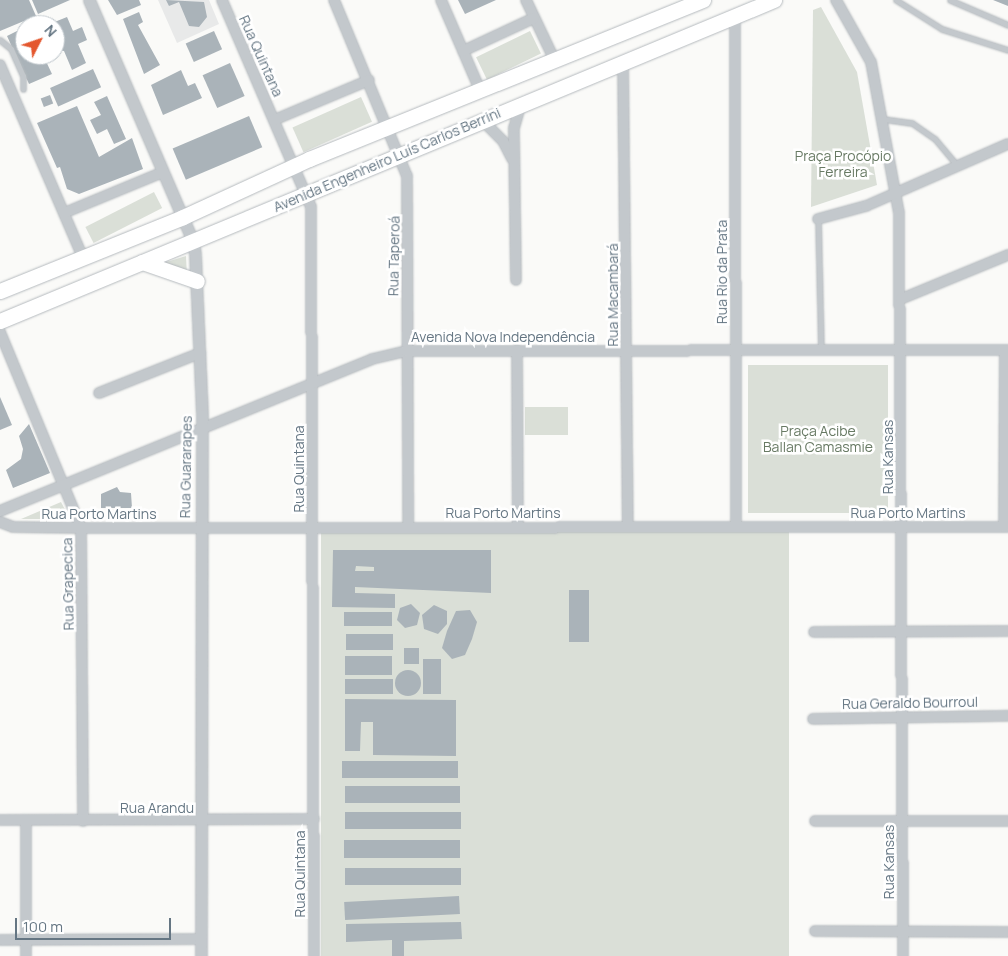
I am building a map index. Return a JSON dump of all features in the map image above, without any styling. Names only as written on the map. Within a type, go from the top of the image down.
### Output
[{"type":"main road","name":"Avenida Engenheiro Luís Carlos Berrini","points":[[0,291],[183,217],[294,166],[391,129],[480,90],[703,0]]},
{"type":"main road","name":"Avenida Engenheiro Luís Carlos Berrini","points":[[0,321],[774,0]]},
{"type":"main road","points":[[142,262],[196,281]]},
{"type":"street","name":"Rua Guararapes","points":[[90,0],[193,241],[200,353],[201,956]]},
{"type":"street","name":"Rua Quintana","points":[[222,0],[311,208],[314,956]]},
{"type":"street","name":"Rua Taperoá","points":[[334,0],[391,129],[400,156],[409,202],[407,351],[408,528]]},
{"type":"street","points":[[441,0],[480,90]]},
{"type":"street","points":[[526,0],[555,61]]},
{"type":"street","name":"Rua Kansas","points":[[836,0],[871,62],[897,194],[902,350],[903,956]]},
{"type":"street","name":"Rua Rio da Prata","points":[[735,17],[736,527]]},
{"type":"street","points":[[463,51],[534,18]]},
{"type":"street","name":"Rua Macambará","points":[[623,63],[628,527]]},
{"type":"street","points":[[0,65],[84,258]]},
{"type":"street","points":[[274,120],[369,80]]},
{"type":"street","points":[[516,280],[514,128],[521,104]]},
{"type":"street","points":[[482,120],[503,141],[515,168]]},
{"type":"street","points":[[818,219],[897,194],[1008,144]]},
{"type":"street","points":[[64,213],[163,172]]},
{"type":"street","points":[[900,299],[1008,255]]},
{"type":"street","name":"Rua Grapecica","points":[[0,332],[65,484],[81,528],[84,821]]},
{"type":"street","points":[[517,350],[518,527]]},
{"type":"street","points":[[1006,350],[1006,527]]},
{"type":"street","name":"Avenida Nova Independência","points":[[0,511],[200,432],[372,359],[407,351],[1006,350]]},
{"type":"street","points":[[98,393],[200,353]]},
{"type":"street","name":"Rua Porto Martins","points":[[0,522],[13,527],[81,528],[1006,527]]},
{"type":"street","points":[[814,632],[1008,632]]},
{"type":"street","name":"Rua Geraldo Bourroul","points":[[813,719],[902,716],[1008,716]]},
{"type":"street","name":"Rua Arandu","points":[[0,820],[201,822],[314,819]]},
{"type":"street","points":[[26,821],[26,956]]},
{"type":"street","points":[[815,821],[1008,821]]},
{"type":"street","points":[[815,931],[1008,932]]},
{"type":"street","points":[[0,940],[201,939]]},
{"type":"lane","points":[[896,0],[942,29],[1008,50]]},
{"type":"lane","points":[[950,0],[1008,25]]},
{"type":"lane","points":[[0,40],[11,48],[24,76],[23,89]]},
{"type":"lane","points":[[13,93],[29,86]]},
{"type":"lane","points":[[883,119],[912,123],[935,139],[958,166]]},
{"type":"lane","points":[[818,219],[821,350]]},
{"type":"shaded area","points":[[158,0],[209,0],[219,24],[177,43]]},
{"type":"green space","name":"Praça Procópio Ferreira","points":[[821,7],[857,72],[877,185],[811,207],[813,10]]},
{"type":"green space","points":[[530,31],[541,53],[487,80],[476,57]]},
{"type":"green space","points":[[361,97],[372,122],[303,152],[292,128]]},
{"type":"green space","points":[[154,192],[162,208],[94,243],[85,227]]},
{"type":"green space","points":[[186,256],[187,276],[160,264]]},
{"type":"green space","name":"Praça Acibe Ballan Camasmie","points":[[748,365],[888,365],[888,513],[748,513]]},
{"type":"green space","points":[[525,407],[568,407],[568,435],[525,435]]},
{"type":"green space","points":[[61,502],[70,519],[21,519]]},
{"type":"green space","points":[[321,532],[789,532],[789,956],[321,956]]},
{"type":"building","points":[[0,0],[29,0],[36,15],[15,15],[15,25],[0,31]]},
{"type":"building","points":[[32,0],[70,0],[38,14]]},
{"type":"building","points":[[108,0],[139,0],[141,5],[117,15]]},
{"type":"building","points":[[166,0],[204,2],[207,17],[199,27],[189,26],[179,2],[169,6]]},
{"type":"building","points":[[458,0],[496,0],[465,14]]},
{"type":"building","points":[[993,0],[1008,0],[1008,6]]},
{"type":"building","points":[[139,12],[143,22],[138,25],[160,65],[144,74],[123,19]]},
{"type":"building","points":[[67,17],[73,31],[82,27],[87,40],[78,44],[86,63],[72,70],[65,53],[65,18]]},
{"type":"building","points":[[214,31],[222,49],[194,62],[186,44]]},
{"type":"building","points":[[15,32],[15,53],[7,36]]},
{"type":"building","points":[[230,63],[245,96],[217,108],[203,75]]},
{"type":"building","points":[[20,65],[48,65],[52,74],[29,84]]},
{"type":"building","points":[[93,69],[101,87],[58,106],[50,88]]},
{"type":"building","points":[[181,70],[188,86],[195,83],[202,98],[163,115],[151,85]]},
{"type":"building","points":[[50,95],[53,103],[44,107],[41,99]]},
{"type":"building","points":[[107,96],[126,139],[114,144],[107,129],[97,134],[90,120],[101,115],[94,102]]},
{"type":"building","points":[[77,106],[99,157],[132,138],[143,169],[79,194],[67,189],[60,167],[57,168],[37,123]]},
{"type":"building","points":[[249,116],[262,147],[186,180],[173,148]]},
{"type":"building","points":[[0,397],[12,425],[0,430]]},
{"type":"building","points":[[29,424],[50,473],[13,488],[6,470],[21,459],[23,449],[19,436]]},
{"type":"building","points":[[117,487],[120,492],[131,493],[132,508],[101,508],[101,494]]},
{"type":"building","points":[[333,550],[491,550],[491,593],[355,587],[355,593],[395,594],[395,608],[332,607]],"holes":[[[356,566],[374,567],[374,571],[355,571]]]},
{"type":"building","points":[[569,590],[589,590],[589,642],[569,642]]},
{"type":"building","points":[[411,604],[420,613],[417,625],[405,628],[397,620],[400,608]]},
{"type":"building","points":[[434,605],[447,611],[447,624],[438,634],[424,629],[422,615]]},
{"type":"building","points":[[470,610],[477,622],[472,639],[465,655],[452,659],[442,648],[447,631],[456,611]]},
{"type":"building","points":[[344,612],[392,612],[392,626],[344,626]]},
{"type":"building","points":[[346,634],[393,634],[393,650],[346,650]]},
{"type":"building","points":[[404,648],[419,648],[419,664],[404,664]]},
{"type":"building","points":[[345,656],[392,656],[392,675],[345,675]]},
{"type":"building","points":[[423,659],[441,659],[441,694],[423,694]]},
{"type":"building","points":[[408,670],[417,674],[421,683],[417,692],[408,696],[399,692],[395,683],[399,674]]},
{"type":"building","points":[[345,679],[393,679],[393,694],[345,694]]},
{"type":"building","points":[[345,699],[456,700],[456,756],[373,755],[373,722],[361,722],[360,751],[345,751]]},
{"type":"building","points":[[342,761],[458,761],[458,778],[342,778]]},
{"type":"building","points":[[345,786],[460,786],[460,803],[345,803]]},
{"type":"building","points":[[345,812],[461,812],[461,829],[345,829]]},
{"type":"building","points":[[344,840],[460,840],[460,858],[344,858]]},
{"type":"building","points":[[345,868],[461,868],[461,885],[345,885]]},
{"type":"building","points":[[459,896],[460,914],[345,920],[344,902]]},
{"type":"building","points":[[461,922],[462,939],[404,941],[404,956],[392,956],[392,940],[346,942],[346,924]]}]
